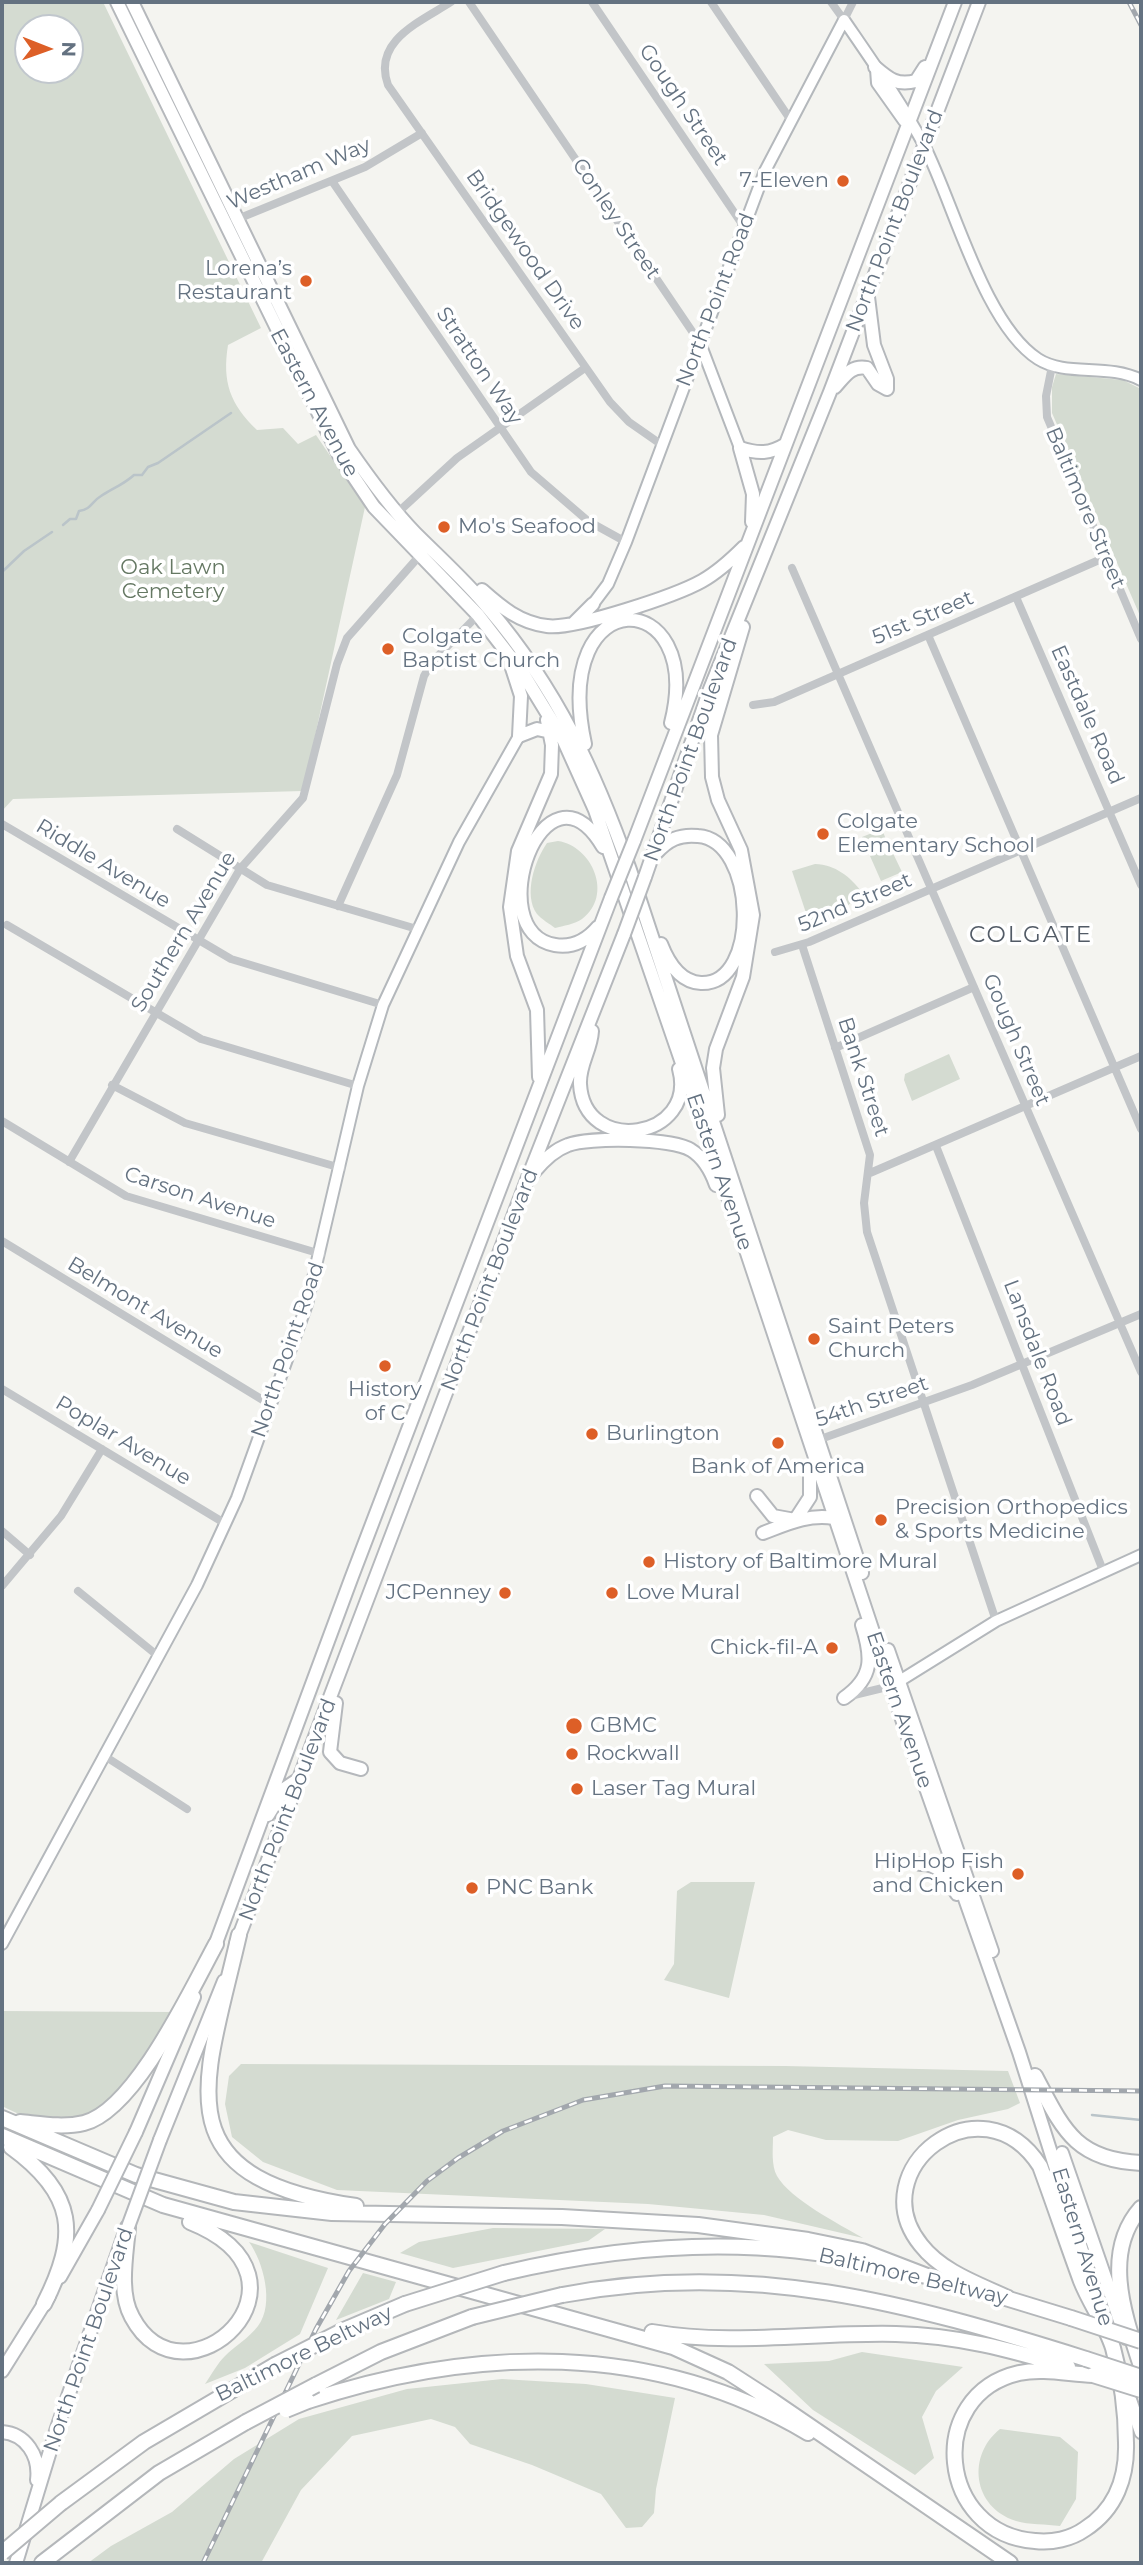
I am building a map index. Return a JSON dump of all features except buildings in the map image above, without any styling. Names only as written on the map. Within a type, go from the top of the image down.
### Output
[{"type":"highway","points":[[239,1935],[209,2078],[209,2119],[225,2152],[242,2168],[263,2180],[310,2196],[361,2207],[430,2214]]},
{"type":"highway","points":[[5,2120],[52,2125],[83,2123],[102,2116],[117,2105],[134,2086],[183,2006],[216,1944]]},
{"type":"highway","points":[[1035,2076],[1059,2123],[1074,2141],[1102,2158],[1141,2163]]},
{"type":"highway","points":[[5,2120],[99,2162],[210,2197],[310,2211],[633,2220],[710,2226],[862,2252],[927,2276]]},
{"type":"highway","points":[[1008,2298],[942,2264],[921,2246],[910,2226],[906,2200],[915,2164],[931,2145],[952,2133],[975,2128],[1009,2135],[1032,2154],[1040,2166],[1083,2286],[1113,2347],[1124,2416],[1126,2457],[1121,2486],[1110,2506],[1080,2533],[1052,2541],[1023,2540],[986,2524],[966,2501],[956,2474],[957,2431],[969,2406],[991,2385],[1020,2373],[1058,2371],[1093,2375]]},
{"type":"highway","points":[[2,2138],[217,2232],[236,2249],[249,2275],[249,2296],[243,2317],[232,2332],[218,2343],[188,2351],[159,2345],[145,2333],[131,2317],[126,2298],[128,2227]]},
{"type":"highway","points":[[2,2138],[51,2182],[64,2212],[65,2251],[57,2278],[44,2304]]},
{"type":"highway","points":[[139,2196],[227,2224],[655,2340],[705,2361],[773,2400],[1010,2563]]},
{"type":"highway","points":[[1141,2208],[1124,2239],[1120,2282],[1126,2322],[1141,2367]]},
{"type":"highway","name":"Baltimore Beltway","points":[[2,2553],[61,2503],[144,2442],[275,2365],[344,2330],[405,2304],[504,2273],[609,2253],[715,2247],[814,2253],[927,2276],[1008,2298],[1141,2341]]},
{"type":"highway","name":"Baltimore Beltway","points":[[244,2427],[316,2385],[381,2352],[472,2317],[562,2295],[666,2283],[714,2282],[810,2288],[945,2316],[1141,2377]]},
{"type":"highway","points":[[524,2304],[632,2329],[690,2337],[758,2339],[894,2334],[949,2338],[1015,2351],[1141,2390]]},
{"type":"highway","points":[[1070,2317],[1141,2334]]},
{"type":"highway","points":[[42,2563],[113,2507],[244,2427],[308,2401],[407,2372],[472,2363],[551,2361],[624,2369],[700,2387],[757,2408],[801,2429],[893,2485]]},
{"type":"highway","points":[[2,2544],[61,2503]]},
{"type":"main road","name":"Eastern Avenue","points":[[117,2],[231,222]]},
{"type":"main road","name":"Eastern Avenue","points":[[132,2],[231,222],[344,452],[392,518],[424,550],[502,644],[543,702],[563,739],[623,871],[721,1146],[847,1556],[1035,2076],[1141,2383]]},
{"type":"main road","name":"North Point Boulevard","points":[[2,2371],[98,2210],[136,2132],[216,1944],[657,776],[955,2]]},
{"type":"main road","name":"North Point Boulevard","points":[[16,2563],[34,2501],[160,2140],[527,1180],[624,934],[710,689],[830,393],[923,143],[979,2]]},
{"type":"main road","points":[[875,67],[896,83],[916,81],[942,36]]},
{"type":"main road","points":[[830,393],[855,367],[867,368],[887,389],[887,379],[874,345],[868,292]]},
{"type":"main road","points":[[740,448],[766,453],[786,444]]},
{"type":"main road","points":[[456,572],[517,617],[546,626],[571,625],[699,583],[718,571],[749,538],[753,494],[740,448]]},
{"type":"main road","name":"Eastern Avenue","points":[[424,550],[456,572],[534,666],[589,762],[661,1004],[813,1441],[851,1541],[970,1915],[1054,2155],[1141,2432]]},
{"type":"main road","points":[[721,1146],[722,1130],[715,1107],[713,1069],[720,1031],[743,977],[753,915],[741,850],[721,810],[715,789],[711,735],[765,553]]},
{"type":"main road","points":[[571,625],[593,604]]},
{"type":"main road","points":[[589,762],[579,713],[582,665],[589,649],[605,628],[618,621],[635,620],[650,625],[662,635],[671,652],[676,675],[674,712],[657,776]]},
{"type":"main road","points":[[502,644],[521,696],[519,736],[537,729],[549,730],[563,739]]},
{"type":"main road","points":[[538,1092],[540,1062],[537,1010],[517,956],[510,890],[520,843],[551,774],[549,730],[543,702]]},
{"type":"main road","points":[[602,921],[590,937],[572,945],[550,944],[536,936],[527,926],[521,907],[532,843],[537,834],[552,821],[582,823],[595,834],[623,871],[674,968],[696,982],[713,982],[723,978],[736,961],[743,923],[739,881],[727,849],[708,836],[687,835],[666,842],[655,854],[646,873]]},
{"type":"main road","points":[[594,1010],[592,1037],[581,1067],[582,1096],[599,1121],[621,1131],[636,1132],[658,1124],[670,1114],[680,1094],[681,1077],[661,1004]]},
{"type":"main road","points":[[527,1180],[542,1162],[574,1143],[677,1144],[693,1151],[704,1161],[730,1220],[740,1232]]},
{"type":"main road","points":[[795,1520],[803,1510],[812,1489],[813,1441]]},
{"type":"main road","points":[[757,1496],[773,1517],[795,1520]]},
{"type":"main road","points":[[763,1533],[795,1520],[816,1516],[834,1518],[851,1541]]},
{"type":"main road","points":[[844,1698],[862,1684],[869,1653],[847,1556]]},
{"type":"main road","points":[[342,1669],[330,1752],[340,1763],[361,1769]]},
{"type":"main road","points":[[249,1853],[284,1789],[299,1779]]},
{"type":"main road","points":[[919,1864],[930,1864],[944,1874],[970,1915]]},
{"type":"main road","points":[[2,2432],[20,2437],[30,2448],[38,2474],[34,2501]]},
{"type":"street","name":"Bridgewood Drive","points":[[451,2],[406,31],[394,42],[384,58],[383,71],[388,85],[585,368],[622,415],[662,445]]},
{"type":"street","name":"Conley Street","points":[[469,2],[700,343],[740,448]]},
{"type":"street","name":"Gough Street","points":[[592,2],[744,227]]},
{"type":"street","points":[[711,2],[790,119]]},
{"type":"street","points":[[831,2],[904,109],[909,125],[923,143],[1008,330],[1028,352],[1052,366],[1107,369],[1141,380]]},
{"type":"street","name":"North Point Road","points":[[593,604],[608,583],[626,542],[765,171],[853,2]]},
{"type":"street","name":"Westham Way","points":[[231,222],[372,164],[422,133]]},
{"type":"street","name":"Stratton Way","points":[[332,181],[531,472],[588,521],[626,542]]},
{"type":"street","name":"Baltimore Street","points":[[1052,366],[1046,396],[1046,417],[1141,639]]},
{"type":"street","points":[[392,518],[436,476],[585,368]]},
{"type":"street","name":"Southern Avenue","points":[[69,1162],[240,869],[308,790],[337,664],[347,638],[424,550]]},
{"type":"street","name":"51st Street","points":[[753,705],[769,704],[1106,557]]},
{"type":"street","name":"Gough Street","points":[[792,568],[1141,1372]]},
{"type":"street","name":"Eastdale Road","points":[[1016,597],[1141,885]]},
{"type":"street","points":[[338,906],[397,775],[424,676],[432,662],[478,615]]},
{"type":"street","points":[[928,635],[1141,1129]]},
{"type":"street","name":"North Point Road","points":[[2,1944],[158,1657],[226,1524],[271,1405],[321,1254],[358,1086],[383,1005],[459,842],[519,736]]},
{"type":"street","name":"52nd Street","points":[[775,952],[802,945],[1141,798]]},
{"type":"street","name":"Riddle Avenue","points":[[2,824],[197,941],[247,966],[383,1005]]},
{"type":"street","points":[[177,830],[240,869],[279,889],[417,929]]},
{"type":"street","points":[[7,925],[154,1013],[212,1044],[358,1086]]},
{"type":"street","name":"Bank Street","points":[[802,945],[870,1155],[870,1173],[864,1203],[867,1232],[996,1621]]},
{"type":"street","points":[[835,1048],[974,987]]},
{"type":"street","points":[[870,1173],[1141,1056]]},
{"type":"street","points":[[112,1085],[184,1123],[341,1168]]},
{"type":"street","name":"Carson Avenue","points":[[2,1122],[115,1191],[140,1202],[321,1254]]},
{"type":"street","name":"Lansdale Road","points":[[936,1146],[1104,1573]]},
{"type":"street","name":"Belmont Avenue","points":[[2,1241],[271,1405]]},
{"type":"street","name":"54th Street","points":[[813,1441],[1022,1365],[1141,1314]]},
{"type":"street","name":"Poplar Avenue","points":[[2,1389],[226,1524]]},
{"type":"street","points":[[2,1586],[61,1516],[102,1449]]},
{"type":"street","points":[[2,1531],[30,1555]]},
{"type":"street","points":[[844,1698],[895,1684],[996,1621],[1141,1555]]},
{"type":"street","points":[[78,1591],[158,1657]]},
{"type":"street","points":[[103,1755],[187,1809]]},
{"type":"green space","name":"Oak Lawn Cemetery","points":[[2,2],[103,2],[261,328],[228,345],[227,381],[234,401],[257,430],[283,428],[298,444],[316,435],[365,507],[303,791],[13,799],[2,811]]},
{"type":"green space","points":[[1056,374],[1123,380],[1141,389],[1141,618],[1052,413],[1052,387]]},
{"type":"green space","points":[[882,829],[888,845],[869,853],[862,837]]},
{"type":"green space","points":[[558,841],[581,852],[589,862],[595,873],[597,897],[592,909],[582,919],[555,928],[537,914],[531,888],[535,868],[547,843]]},
{"type":"green space","points":[[890,847],[902,872],[881,881],[870,856]]},
{"type":"green space","points":[[815,864],[842,872],[862,892],[835,918],[817,924],[809,922],[792,871]]},
{"type":"green space","points":[[949,1054],[960,1079],[912,1101],[904,1080],[905,1074]]},
{"type":"green space","points":[[691,1882],[755,1882],[729,1998],[664,1980],[674,1964],[677,1891]]},
{"type":"green space","points":[[2,2011],[173,2012],[142,2064],[107,2104],[87,2117],[63,2122],[35,2119],[2,2106]]},
{"type":"green space","points":[[241,2064],[785,2066],[1008,2071],[1020,2103],[1008,2109],[958,2120],[898,2141],[826,2140],[788,2130],[773,2137],[774,2167],[783,2185],[816,2210],[863,2238],[764,2215],[648,2204],[337,2190],[263,2162],[232,2137],[225,2104],[229,2076]]},
{"type":"green space","points":[[493,2228],[605,2229],[588,2241],[453,2268],[400,2253],[419,2242]]},
{"type":"green space","points":[[249,2242],[328,2268],[300,2334],[245,2368],[205,2384],[222,2359],[258,2326],[263,2317],[266,2306],[265,2283],[259,2260]]},
{"type":"green space","points":[[363,2273],[396,2282],[389,2299],[336,2320]]},
{"type":"green space","points":[[862,2352],[963,2367],[936,2391],[922,2417],[934,2458],[915,2475],[813,2410],[764,2364],[829,2361]]},
{"type":"green space","points":[[502,2379],[586,2384],[675,2398],[656,2489],[654,2513],[642,2527],[626,2528],[601,2494],[532,2465],[470,2444],[455,2427],[431,2419],[352,2436],[301,2490],[261,2563],[88,2563],[111,2546],[172,2512],[234,2459],[299,2419],[407,2389]]},
{"type":"green space","points":[[1000,2429],[1060,2437],[1078,2452],[1076,2499],[1060,2526],[1016,2521],[1001,2514],[983,2493],[979,2480],[982,2452]]},
{"type":"waterway","points":[[63,525],[70,519],[76,519],[79,511],[89,507],[101,496],[134,475],[142,475],[148,467],[158,463],[231,413]]},
{"type":"waterway","points":[[2,572],[24,551],[52,532]]},
{"type":"waterway","points":[[1092,2115],[1141,2120]]},
{"type":"railway","points":[[1129,2],[1141,25]]},
{"type":"railway","points":[[203,2563],[316,2329],[349,2271],[385,2224],[427,2181],[458,2158],[503,2131],[583,2100],[665,2086],[1141,2091]]},
{"type":"place","name":"7-Eleven","points":[[843,181]]},
{"type":"place","name":"Lorena’s Restaurant","points":[[306,281]]},
{"type":"place","name":"Mo's Seafood","points":[[444,527]]},
{"type":"place","name":"Colgate Baptist Church","points":[[388,649]]},
{"type":"place","name":"Colgate Elementary School","points":[[823,834]]},
{"type":"place","name":"Saint Peters Church","points":[[814,1339]]},
{"type":"place","name":"History of C","points":[[385,1366]]},
{"type":"place","name":"Burlington","points":[[592,1434]]},
{"type":"place","name":"Bank of America","points":[[778,1443]]},
{"type":"place","name":"Precision Orthopedics & Sports Medicine","points":[[881,1520]]},
{"type":"place","name":"History of Baltimore Mural","points":[[649,1562]]},
{"type":"place","name":"JCPenney","points":[[505,1593]]},
{"type":"place","name":"Love Mural","points":[[612,1593]]},
{"type":"place","name":"Chick-fil-A","points":[[832,1648]]},
{"type":"place","name":"GBMC","points":[[574,1726]]},
{"type":"place","name":"Rockwall","points":[[572,1754]]},
{"type":"place","name":"Laser Tag Mural","points":[[577,1789]]},
{"type":"place","name":"HipHop Fish and Chicken","points":[[1018,1874]]},
{"type":"place","name":"PNC Bank","points":[[472,1888]]},
{"type":"district","name":"COLGATE","points":[[1031,935]]}]
